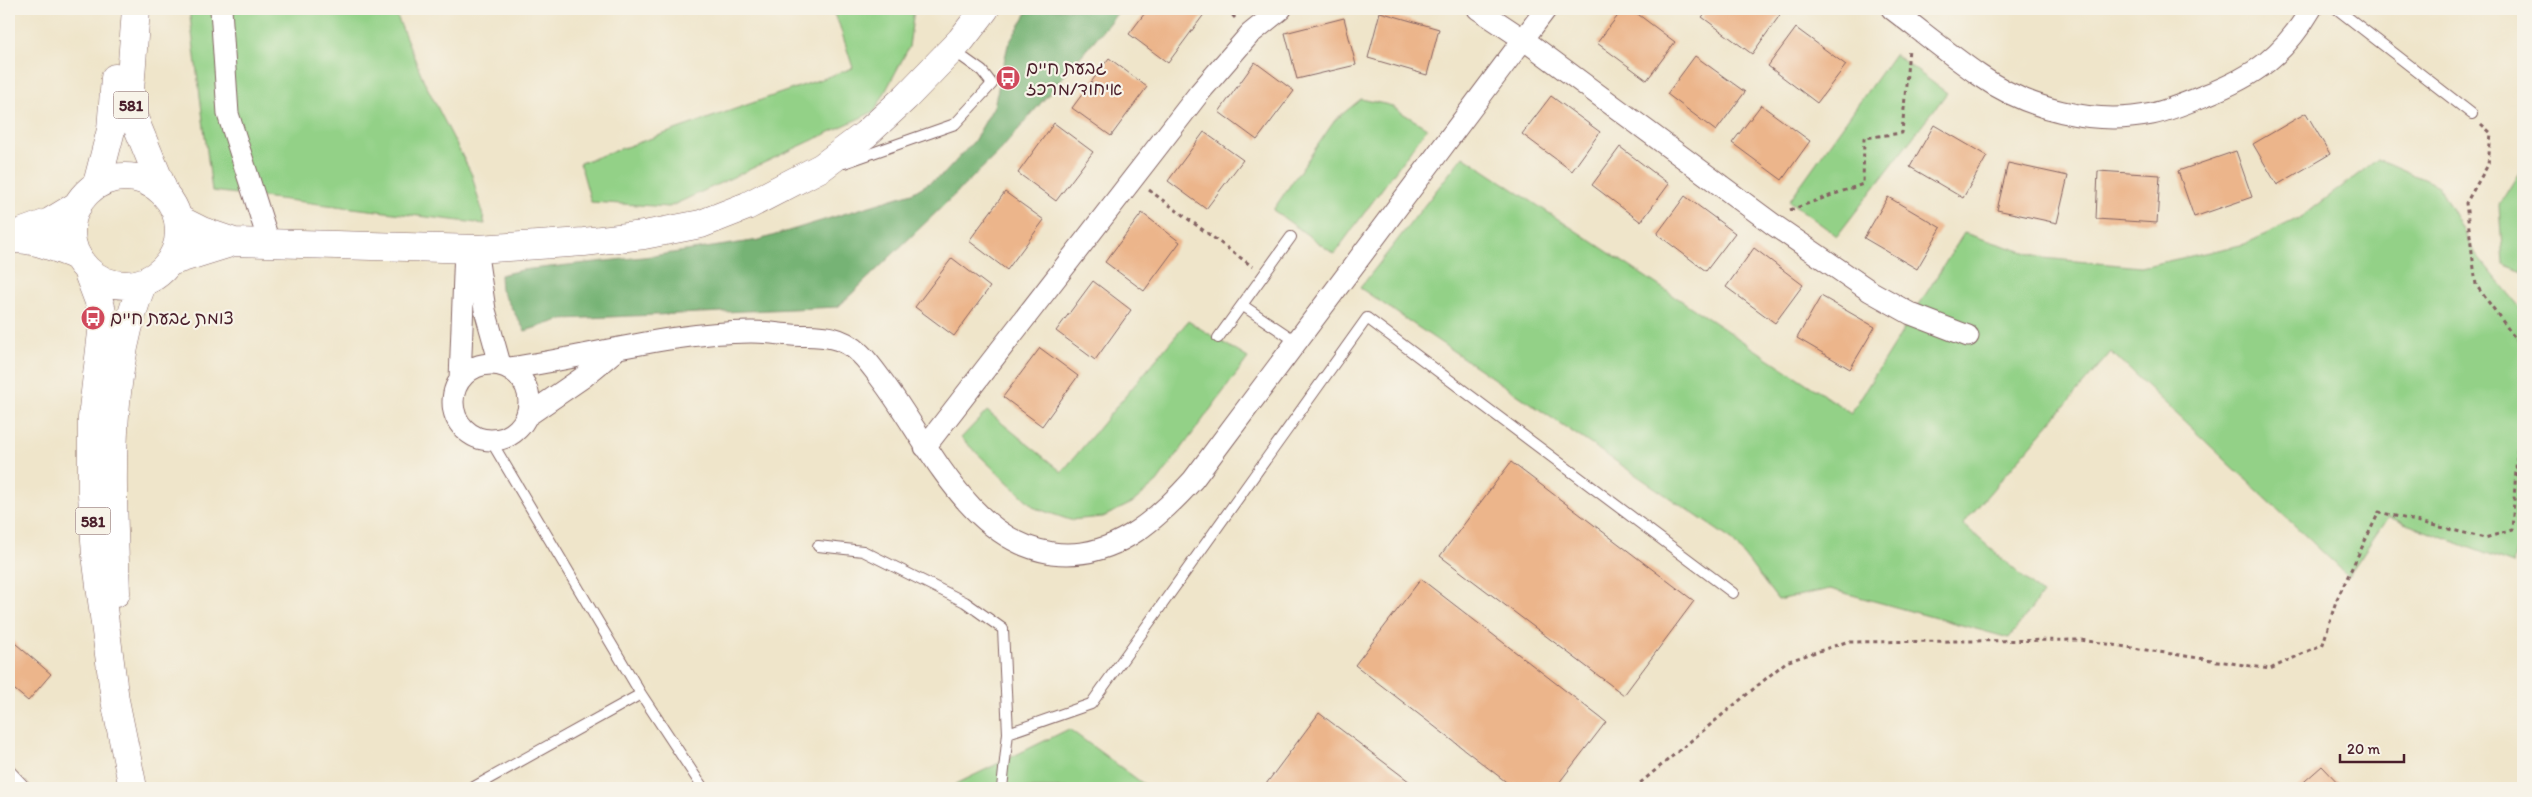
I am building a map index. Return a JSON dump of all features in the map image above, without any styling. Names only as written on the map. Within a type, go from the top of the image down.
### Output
[{"type":"main road","name":"581","points":[[119,9],[112,130],[97,184],[78,205],[71,222],[71,232],[101,307],[102,324],[92,418],[92,494],[96,556],[115,700],[131,780]]},
{"type":"main road","name":"581","points":[[136,9],[130,90],[131,111],[165,194],[178,219]]},
{"type":"main road","points":[[178,219],[202,232],[234,242],[471,249],[644,236],[701,224],[747,206],[822,168],[866,134],[952,50],[985,9]]},
{"type":"main road","points":[[97,184],[114,178],[132,177],[150,183],[165,194]]},
{"type":"main road","points":[[9,238],[50,222],[78,205]]},
{"type":"main road","points":[[9,238],[46,244],[82,263],[109,284],[126,286],[143,282],[158,274],[170,262],[179,238],[178,219]]},
{"type":"main road","points":[[170,262],[234,242]]},
{"type":"main road","name":"581","points":[[131,780],[121,699],[116,629],[114,420],[126,332],[143,282]]},
{"type":"street","points":[[221,9],[228,114],[269,242]]},
{"type":"street","points":[[926,446],[1135,180],[1228,58],[1250,34],[1281,9]]},
{"type":"street","points":[[1478,9],[1524,39],[1766,219],[1870,291],[1911,314],[1968,336]]},
{"type":"street","points":[[616,350],[585,376],[527,416],[516,432],[504,438],[491,441],[469,433],[460,425],[455,414],[454,391],[460,380],[478,366],[505,366],[616,350],[672,339],[750,332],[833,338],[860,352],[900,404],[926,446],[975,511],[996,530],[1019,544],[1043,552],[1069,555],[1096,551],[1123,540],[1170,506],[1193,480],[1546,9]]},
{"type":"street","points":[[1892,9],[1980,76],[2009,92],[2045,107],[2077,114],[2116,117],[2152,114],[2226,87],[2257,70],[2284,48],[2311,9]]},
{"type":"street","points":[[471,249],[485,310],[505,366],[519,375],[526,384],[530,397],[527,416]]},
{"type":"street","points":[[460,380],[471,249]]},
{"type":"lane","points":[[2337,9],[2472,114]]},
{"type":"lane","points":[[808,176],[955,124],[992,84],[982,71],[952,50]]},
{"type":"lane","points":[[1218,338],[1291,238]]},
{"type":"lane","points":[[1242,304],[1297,342]]},
{"type":"lane","points":[[1008,733],[1091,704],[1367,318],[1733,593]]},
{"type":"lane","points":[[491,441],[641,694],[703,788]]},
{"type":"lane","points":[[818,546],[863,551],[965,602],[1003,629],[1008,733],[1002,788]]},
{"type":"lane","points":[[472,788],[641,694]]},
{"type":"lane","points":[[9,770],[26,788]]},
{"type":"path","points":[[1766,219],[1863,184],[1864,138],[1902,133],[1911,23]]},
{"type":"path","points":[[2472,114],[2491,134],[2488,165],[2466,202],[2476,285],[2523,349]]},
{"type":"path","points":[[1135,180],[1264,275]]},
{"type":"path","points":[[1634,788],[1786,662],[1846,642],[2082,640],[2270,669],[2323,644],[2336,601],[2379,512],[2485,538],[2512,530],[2523,364]]},
{"type":"green space","points":[[189,9],[394,9],[424,81],[472,175],[485,224],[212,191]]},
{"type":"green space","points":[[831,9],[914,9],[909,47],[875,111],[669,207],[591,202],[580,163],[853,68],[839,24]]},
{"type":"green space","points":[[1029,9],[1121,9],[1000,151],[838,307],[563,319],[525,331],[501,290],[500,275],[522,270],[652,256],[759,240],[912,193],[944,174],[974,141],[994,106],[1008,45]]},
{"type":"green space","points":[[1894,54],[1947,93],[1837,236],[1789,201]]},
{"type":"green space","points":[[1361,99],[1389,105],[1427,128],[1334,254],[1273,210],[1335,120]]},
{"type":"green space","points":[[1463,156],[1851,413],[1964,233],[2043,258],[2141,267],[2245,244],[2303,216],[2378,159],[2439,186],[2476,254],[2523,311],[2523,521],[2513,564],[2388,517],[2348,576],[2111,352],[1963,524],[2042,594],[2009,638],[1830,589],[1778,600],[1732,540],[1360,288]]},
{"type":"green space","points":[[2523,166],[2523,272],[2503,264],[2499,205]]},
{"type":"green space","points":[[1188,321],[1248,358],[1157,482],[1132,503],[1103,517],[1070,520],[1035,508],[961,438],[987,411],[1062,472]]},
{"type":"green space","points":[[1069,729],[1149,788],[958,788],[956,784]]},
{"type":"building","points":[[1148,9],[1198,9],[1205,13],[1168,63],[1129,34]]},
{"type":"building","points":[[1623,9],[1631,9],[1675,42],[1647,80],[1597,43]]},
{"type":"building","points":[[1709,9],[1771,9],[1780,15],[1752,54],[1702,17]]},
{"type":"building","points":[[1380,12],[1439,29],[1427,75],[1368,58]]},
{"type":"building","points":[[1344,18],[1356,65],[1297,79],[1285,33]]},
{"type":"building","points":[[1796,28],[1846,65],[1817,103],[1768,66]]},
{"type":"building","points":[[1695,56],[1745,92],[1716,131],[1667,94]]},
{"type":"building","points":[[1109,58],[1147,87],[1111,136],[1072,108]]},
{"type":"building","points":[[1255,62],[1294,91],[1257,140],[1219,112]]},
{"type":"building","points":[[1551,96],[1600,132],[1572,171],[1522,134]]},
{"type":"building","points":[[1761,105],[1810,141],[1782,180],[1732,143]]},
{"type":"building","points":[[2306,113],[2330,154],[2277,185],[2253,144]]},
{"type":"building","points":[[1054,123],[1093,152],[1056,201],[1018,173]]},
{"type":"building","points":[[1934,125],[1987,156],[1963,198],[1910,167]]},
{"type":"building","points":[[1204,132],[1243,160],[1206,209],[1168,181]]},
{"type":"building","points":[[1620,147],[1669,184],[1641,222],[1592,185]]},
{"type":"building","points":[[2236,151],[2252,197],[2194,217],[2178,171]]},
{"type":"building","points":[[2008,163],[2068,176],[2057,223],[1997,210]]},
{"type":"building","points":[[2098,171],[2160,175],[2157,223],[2096,219]]},
{"type":"building","points":[[1005,192],[1044,220],[1007,270],[969,241]]},
{"type":"building","points":[[1685,196],[1735,233],[1706,271],[1657,234]]},
{"type":"building","points":[[1888,197],[1941,228],[1917,269],[1864,238]]},
{"type":"building","points":[[1142,213],[1180,242],[1144,291],[1105,262]]},
{"type":"building","points":[[1754,248],[1803,285],[1775,323],[1726,287]]},
{"type":"building","points":[[952,258],[990,287],[954,336],[915,307]]},
{"type":"building","points":[[1093,281],[1131,310],[1095,360],[1056,331]]},
{"type":"building","points":[[1821,296],[1875,327],[1850,369],[1797,338]]},
{"type":"building","points":[[1040,348],[1078,376],[1042,426],[1003,397]]},
{"type":"building","points":[[1511,462],[1694,601],[1624,695],[1440,556]]},
{"type":"building","points":[[1421,579],[1606,722],[1555,788],[1514,788],[1355,665]]},
{"type":"building","points":[[9,638],[51,674],[28,701],[9,685]]},
{"type":"building","points":[[1319,713],[1418,788],[1263,788]]},
{"type":"building","points":[[2322,766],[2343,788],[2297,788]]},
{"type":"place","name":"גבעת חיים איחוד/מרכז","points":[[1008,78]]},
{"type":"place","name":"צומת גבעת חיים","points":[[93,318]]}]
